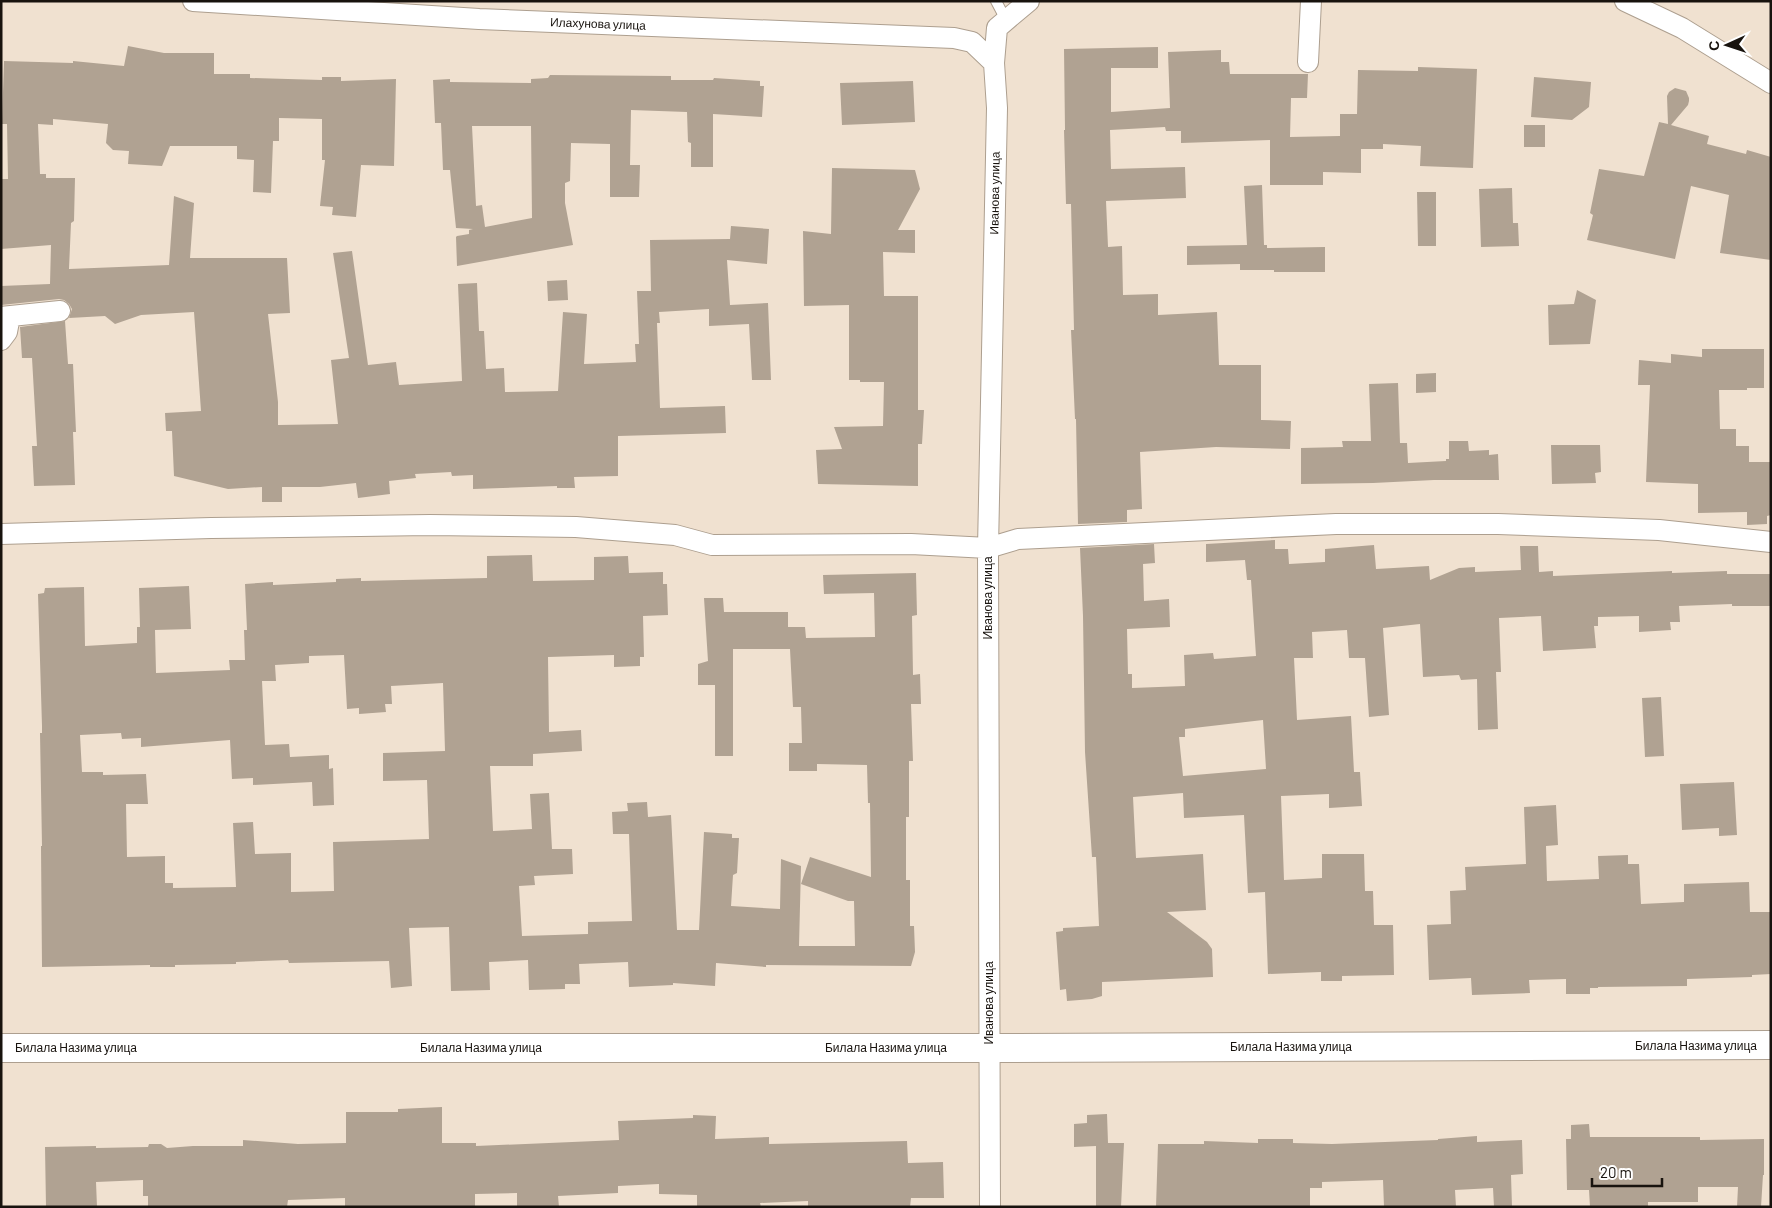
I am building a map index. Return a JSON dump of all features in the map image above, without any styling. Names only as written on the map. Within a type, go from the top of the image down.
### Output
[{"type":"street","name":"Илахунова улица","points":[[193,1],[475,10],[954,38],[972,42],[994,63]]},
{"type":"street","points":[[1308,62],[1311,1]]},
{"type":"street","points":[[1625,1],[1682,28],[1771,83]]},
{"type":"street","name":"Иванова улица","points":[[990,1207],[988,548],[997,108],[994,63],[997,28],[1018,8]]},
{"type":"street","points":[[1,340],[7,332],[6,316],[60,311]]},
{"type":"street","points":[[1,534],[324,526],[576,527],[675,535],[712,545],[911,544],[988,548],[1018,538],[1336,524],[1498,524],[1659,530],[1771,542]]},
{"type":"street","name":"Билала Назима улица","points":[[1,1048],[990,1048],[1771,1045]]},
{"type":"lane","points":[[996,1],[1018,8]]},
{"type":"building","points":[[128,46],[164,53],[214,53],[214,74],[250,74],[250,78],[322,80],[322,77],[341,77],[341,81],[396,79],[394,166],[361,165],[356,217],[332,215],[333,207],[320,206],[325,160],[322,160],[322,119],[279,118],[279,141],[273,141],[271,193],[253,192],[254,160],[237,159],[237,146],[170,146],[162,166],[128,164],[129,151],[113,150],[106,143],[108,124],[53,119],[53,125],[38,124],[40,174],[46,174],[46,178],[75,178],[74,221],[71,223],[69,269],[169,265],[174,196],[194,203],[190,258],[287,258],[290,313],[268,314],[278,402],[278,425],[338,424],[331,360],[349,358],[333,253],[352,251],[368,365],[396,362],[399,385],[462,381],[458,284],[477,283],[479,331],[484,331],[486,369],[504,368],[505,392],[558,391],[563,312],[587,314],[584,364],[636,362],[635,344],[639,344],[637,291],[651,291],[650,240],[730,239],[731,226],[769,229],[767,264],[727,260],[730,305],[768,303],[771,380],[752,380],[749,324],[709,326],[709,309],[659,312],[660,323],[657,323],[660,408],[725,406],[726,433],[618,436],[618,476],[574,477],[575,488],[557,488],[557,486],[473,489],[473,475],[452,476],[451,472],[415,474],[416,478],[389,481],[390,494],[358,498],[356,483],[320,487],[282,487],[282,502],[262,502],[262,487],[228,489],[174,476],[172,431],[166,431],[165,413],[201,411],[194,312],[141,315],[115,324],[105,316],[69,318],[72,309],[64,300],[59,299],[1,305],[1,286],[50,284],[51,245],[1,249],[1,179],[8,179],[7,124],[2,124],[4,61],[73,63],[73,61],[124,66]]},
{"type":"building","points":[[1158,47],[1158,68],[1111,68],[1111,112],[1170,108],[1168,52],[1221,50],[1221,62],[1229,62],[1230,74],[1308,74],[1307,98],[1291,98],[1290,137],[1340,136],[1340,114],[1357,114],[1358,70],[1418,71],[1418,67],[1477,69],[1473,168],[1420,166],[1421,146],[1383,144],[1383,149],[1361,149],[1361,173],[1323,172],[1323,185],[1270,185],[1270,140],[1181,143],[1181,131],[1166,131],[1165,127],[1110,130],[1111,169],[1185,167],[1186,198],[1106,201],[1108,247],[1122,246],[1123,295],[1158,294],[1158,315],[1217,312],[1219,365],[1261,365],[1261,420],[1291,421],[1290,449],[1216,447],[1140,452],[1142,509],[1127,510],[1127,522],[1078,524],[1076,419],[1071,330],[1074,330],[1071,204],[1066,204],[1064,49]]},
{"type":"building","points":[[550,75],[671,76],[671,80],[713,80],[714,78],[760,81],[760,86],[764,86],[762,117],[713,114],[713,167],[691,167],[691,143],[688,142],[687,112],[631,110],[630,165],[640,165],[639,197],[610,197],[610,144],[571,143],[570,181],[565,183],[565,203],[573,245],[457,266],[456,237],[469,234],[469,230],[473,229],[456,228],[450,170],[443,170],[441,123],[435,123],[433,80],[450,79],[450,82],[531,83],[531,79],[548,78]],"holes":[[[472,126],[531,126],[532,218],[485,227],[482,205],[476,206]]]},
{"type":"building","points":[[1534,77],[1591,82],[1589,107],[1572,120],[1531,117]]},
{"type":"building","points":[[913,81],[915,122],[842,125],[840,83]]},
{"type":"building","points":[[1675,88],[1686,91],[1689,101],[1688,105],[1671,125],[1709,136],[1707,144],[1746,154],[1747,150],[1771,157],[1771,260],[1720,253],[1729,195],[1691,186],[1675,259],[1587,240],[1593,215],[1590,213],[1599,169],[1644,176],[1659,122],[1668,124],[1667,96]]},
{"type":"building","points":[[1524,125],[1545,125],[1545,147],[1524,147]]},
{"type":"building","points":[[832,168],[915,170],[920,189],[898,230],[915,230],[915,253],[883,252],[884,296],[918,296],[918,410],[924,410],[922,444],[918,444],[918,486],[818,484],[816,450],[842,449],[834,427],[883,426],[884,382],[849,380],[849,305],[804,306],[803,231],[831,234]]},
{"type":"building","points":[[1262,185],[1264,245],[1267,245],[1267,248],[1325,247],[1325,272],[1240,270],[1240,264],[1187,265],[1187,246],[1247,245],[1244,186]]},
{"type":"building","points":[[1512,188],[1513,223],[1518,223],[1519,246],[1481,247],[1479,189]]},
{"type":"building","points":[[1417,192],[1436,192],[1436,246],[1418,246]]},
{"type":"building","points":[[567,280],[568,300],[548,301],[547,281]]},
{"type":"building","points":[[1577,290],[1596,300],[1590,344],[1549,345],[1548,305],[1574,304]]},
{"type":"building","points":[[65,321],[68,364],[73,364],[76,432],[73,432],[75,485],[34,486],[32,446],[37,446],[32,358],[22,358],[20,327]]},
{"type":"building","points":[[1702,349],[1764,349],[1764,388],[1719,390],[1720,429],[1736,429],[1736,446],[1749,446],[1749,462],[1771,462],[1771,515],[1767,516],[1767,524],[1747,525],[1747,512],[1698,513],[1698,484],[1646,482],[1650,385],[1638,385],[1639,360],[1671,363],[1671,354],[1702,357]]},
{"type":"building","points":[[1436,373],[1436,392],[1416,393],[1416,374]]},
{"type":"building","points":[[1398,383],[1400,443],[1407,443],[1408,463],[1446,461],[1446,459],[1449,459],[1449,441],[1468,441],[1469,451],[1489,450],[1489,455],[1498,454],[1499,480],[1301,484],[1301,448],[1343,447],[1342,441],[1371,441],[1369,384]]},
{"type":"building","points":[[1551,445],[1600,445],[1601,472],[1595,473],[1596,483],[1552,484]]},
{"type":"building","points":[[1275,540],[1275,549],[1288,549],[1289,564],[1325,562],[1325,549],[1374,545],[1376,569],[1429,566],[1430,580],[1459,568],[1475,567],[1475,572],[1521,570],[1520,546],[1538,546],[1539,572],[1553,571],[1553,576],[1672,571],[1672,573],[1727,571],[1727,574],[1771,574],[1771,606],[1732,606],[1732,604],[1679,606],[1680,622],[1670,622],[1671,630],[1639,632],[1639,616],[1598,617],[1598,626],[1594,626],[1596,648],[1543,651],[1541,616],[1499,618],[1501,672],[1496,672],[1498,729],[1478,730],[1477,679],[1461,680],[1459,675],[1423,677],[1420,624],[1383,628],[1389,715],[1369,717],[1365,658],[1349,658],[1347,630],[1312,632],[1313,658],[1294,658],[1297,720],[1351,716],[1354,772],[1360,772],[1362,806],[1329,808],[1329,794],[1281,796],[1284,880],[1322,878],[1322,854],[1364,854],[1365,891],[1373,891],[1374,925],[1393,925],[1394,975],[1342,976],[1342,981],[1321,981],[1321,972],[1268,974],[1265,892],[1248,893],[1244,815],[1184,818],[1183,793],[1133,797],[1136,858],[1203,854],[1206,910],[1167,912],[1207,942],[1212,949],[1213,977],[1102,982],[1102,996],[1092,999],[1067,1001],[1066,989],[1060,990],[1056,932],[1063,931],[1063,928],[1099,926],[1096,857],[1092,857],[1085,752],[1080,548],[1154,544],[1155,563],[1143,564],[1144,601],[1169,599],[1170,627],[1127,629],[1128,674],[1132,674],[1132,688],[1185,686],[1184,655],[1213,653],[1214,659],[1256,656],[1251,580],[1247,580],[1245,560],[1206,562],[1206,544]],"holes":[[[1263,720],[1266,769],[1183,776],[1179,737],[1185,737],[1185,729]]]},
{"type":"building","points":[[532,555],[533,581],[594,580],[594,557],[628,556],[629,573],[663,572],[663,584],[667,584],[668,615],[643,616],[644,657],[640,657],[640,666],[614,667],[614,655],[548,657],[549,732],[581,730],[582,751],[533,754],[533,766],[490,766],[493,831],[532,829],[530,794],[549,793],[552,849],[572,849],[573,874],[534,876],[535,885],[519,886],[522,936],[588,934],[588,922],[632,921],[629,834],[613,834],[612,812],[628,811],[627,803],[647,802],[648,817],[671,815],[677,930],[699,930],[704,832],[732,834],[732,838],[739,838],[737,873],[733,875],[731,906],[780,909],[781,859],[801,866],[799,946],[855,946],[854,901],[848,901],[801,884],[810,857],[871,877],[870,803],[868,803],[867,765],[817,764],[817,771],[789,771],[789,743],[802,743],[801,707],[793,707],[790,649],[733,649],[733,756],[715,756],[715,685],[698,685],[698,664],[708,661],[704,598],[723,598],[724,612],[788,612],[788,627],[805,627],[806,638],[875,637],[874,593],[824,594],[823,575],[916,573],[917,615],[912,616],[913,675],[920,674],[921,704],[911,704],[913,761],[909,761],[909,817],[906,817],[906,880],[910,880],[910,926],[914,926],[915,952],[911,966],[766,965],[766,967],[716,963],[715,986],[673,983],[673,985],[629,987],[628,962],[579,964],[580,984],[565,984],[565,989],[529,990],[528,960],[489,962],[490,990],[451,991],[449,927],[409,928],[412,986],[391,988],[389,961],[289,963],[288,960],[236,962],[236,964],[175,965],[175,967],[150,967],[150,965],[42,967],[40,733],[42,733],[42,726],[38,594],[44,593],[45,588],[84,587],[85,646],[137,643],[137,627],[140,627],[139,588],[189,586],[191,629],[155,630],[156,673],[230,670],[229,660],[245,660],[244,630],[247,630],[245,584],[273,582],[273,585],[336,582],[336,579],[361,578],[361,581],[487,578],[487,556]],"holes":[[[344,655],[347,709],[359,708],[359,714],[386,712],[385,704],[392,704],[391,686],[443,683],[445,751],[383,753],[383,781],[427,780],[429,839],[333,842],[334,891],[291,892],[291,853],[255,854],[253,822],[233,823],[236,887],[173,888],[173,883],[165,883],[165,856],[127,857],[126,804],[148,804],[146,774],[103,775],[103,772],[82,772],[80,735],[121,733],[122,739],[141,738],[141,747],[230,740],[232,779],[253,778],[253,785],[312,782],[313,806],[334,805],[333,768],[329,769],[329,755],[290,757],[289,744],[265,745],[262,681],[276,681],[275,665],[309,663],[309,656]]]},
{"type":"building","points":[[1661,697],[1664,756],[1645,757],[1642,698]]},
{"type":"building","points":[[1734,782],[1737,835],[1719,836],[1719,828],[1682,830],[1680,784]]},
{"type":"building","points":[[1556,805],[1558,845],[1546,846],[1547,881],[1599,879],[1598,856],[1628,855],[1628,864],[1639,864],[1641,904],[1684,902],[1684,884],[1749,882],[1750,912],[1771,912],[1771,974],[1752,975],[1752,977],[1687,979],[1687,986],[1598,987],[1590,988],[1590,994],[1566,994],[1566,979],[1529,980],[1530,993],[1472,995],[1471,978],[1429,980],[1427,925],[1451,924],[1450,891],[1466,890],[1465,867],[1526,864],[1524,807]]},
{"type":"building","points":[[442,1107],[442,1143],[476,1143],[476,1146],[619,1140],[618,1121],[693,1118],[693,1115],[716,1116],[715,1139],[769,1137],[769,1144],[907,1141],[908,1163],[943,1162],[944,1198],[911,1198],[910,1207],[808,1207],[808,1201],[760,1203],[761,1207],[697,1207],[697,1195],[659,1194],[659,1184],[618,1186],[618,1193],[558,1196],[559,1207],[517,1207],[517,1193],[475,1194],[475,1207],[345,1207],[345,1198],[288,1200],[287,1207],[148,1207],[148,1196],[143,1196],[143,1180],[96,1182],[97,1207],[46,1207],[45,1147],[148,1147],[149,1144],[161,1144],[167,1148],[243,1146],[243,1140],[298,1144],[346,1143],[346,1112],[398,1112],[398,1109]]},
{"type":"building","points":[[1107,1114],[1108,1143],[1124,1143],[1121,1207],[1096,1207],[1096,1146],[1074,1147],[1074,1124],[1087,1123],[1087,1115]]},
{"type":"building","points":[[1589,1124],[1590,1137],[1700,1137],[1700,1140],[1764,1139],[1764,1175],[1761,1207],[1737,1207],[1738,1187],[1698,1187],[1698,1202],[1648,1202],[1648,1207],[1590,1207],[1589,1190],[1567,1190],[1566,1139],[1571,1139],[1571,1125]]},
{"type":"building","points":[[1477,1136],[1477,1142],[1522,1140],[1523,1174],[1511,1175],[1512,1207],[1494,1207],[1493,1188],[1455,1190],[1456,1207],[1384,1207],[1383,1180],[1322,1182],[1322,1188],[1310,1188],[1310,1207],[1156,1207],[1158,1144],[1204,1144],[1204,1141],[1258,1143],[1258,1139],[1293,1139],[1293,1143],[1332,1144],[1438,1140]]}]
